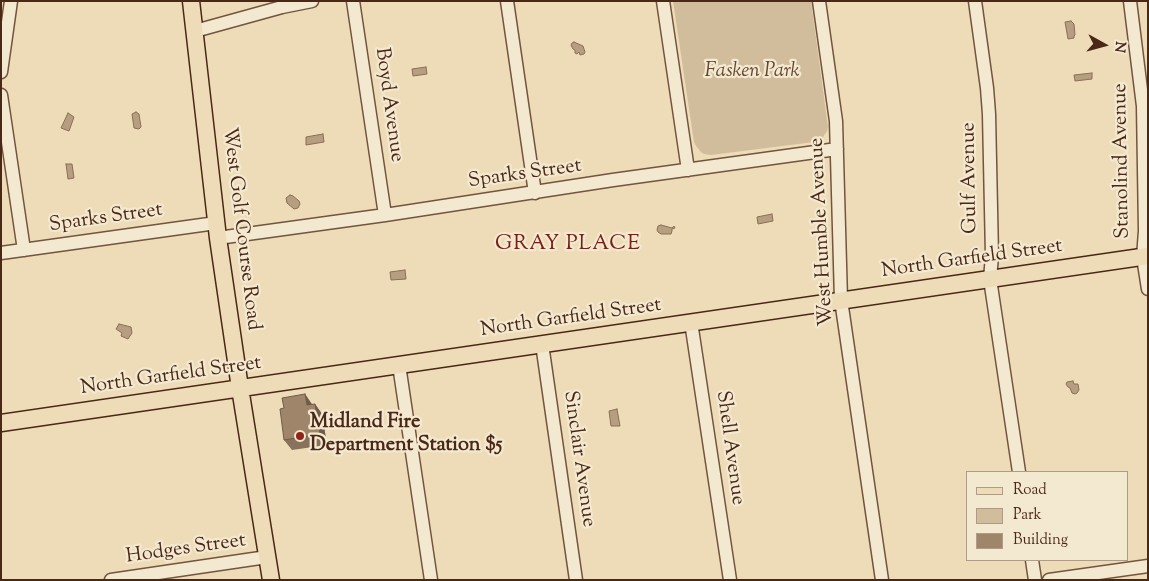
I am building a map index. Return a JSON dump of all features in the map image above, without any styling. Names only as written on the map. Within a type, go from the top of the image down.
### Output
[{"type":"main road","name":"West Golf Course Road","points":[[191,1],[218,230],[240,388],[271,580]]},
{"type":"main road","name":"North Garfield Street","points":[[1,423],[1145,256]]},
{"type":"street","points":[[1,72],[11,1]]},
{"type":"street","points":[[195,31],[282,7],[312,1]]},
{"type":"street","name":"Boyd Avenue","points":[[354,1],[385,215]]},
{"type":"street","points":[[507,1],[535,193]]},
{"type":"street","points":[[663,1],[688,170]]},
{"type":"street","name":"West Humble Avenue","points":[[819,1],[836,121],[841,300],[882,580]]},
{"type":"street","name":"Gulf Avenue","points":[[975,1],[987,88],[990,130],[992,256],[990,279],[1019,471]]},
{"type":"street","name":"Stanolind Avenue","points":[[1130,1],[1143,106],[1145,256],[1148,289]]},
{"type":"street","points":[[1,95],[24,250]]},
{"type":"street","name":"Sparks Street","points":[[1,254],[218,230],[385,215],[838,149]]},
{"type":"street","name":"Shell Avenue","points":[[691,322],[730,580]]},
{"type":"street","name":"Sinclair Avenue","points":[[542,344],[576,580]]},
{"type":"street","points":[[399,365],[431,580]]},
{"type":"street","name":"Hodges Street","points":[[111,580],[267,556]]},
{"type":"street","points":[[1032,561],[1035,580]]},
{"type":"street","points":[[1048,580],[1148,566]]},
{"type":"green space","name":"Fasken Park","points":[[673,1],[811,1],[828,127],[823,137],[814,142],[711,155],[701,152],[694,142]]},
{"type":"shaded area","points":[[1071,21],[1074,24],[1075,35],[1074,38],[1068,39],[1065,22]]},
{"type":"shaded area","points":[[574,42],[583,46],[584,54],[575,53],[571,45]]},
{"type":"shaded area","points":[[426,67],[427,74],[413,76],[412,69]]},
{"type":"shaded area","points":[[1092,73],[1092,79],[1075,81],[1074,75]]},
{"type":"shaded area","points":[[136,112],[139,114],[141,127],[139,129],[134,128],[132,114]]},
{"type":"shaded area","points":[[68,113],[74,117],[69,131],[61,128]]},
{"type":"shaded area","points":[[323,134],[324,142],[306,145],[306,137]]},
{"type":"shaded area","points":[[66,164],[72,164],[74,178],[68,179]]},
{"type":"shaded area","points":[[290,195],[299,201],[298,208],[294,209],[287,203],[286,198]]},
{"type":"shaded area","points":[[772,214],[773,221],[758,224],[757,217]]},
{"type":"shaded area","points":[[658,226],[672,228],[674,226],[675,228],[672,229],[671,234],[661,234],[657,230]]},
{"type":"shaded area","points":[[405,270],[406,279],[391,280],[390,272]]},
{"type":"shaded area","points":[[119,324],[131,327],[132,333],[128,339],[121,336],[122,333],[116,329]]},
{"type":"shaded area","points":[[1073,381],[1074,384],[1078,384],[1079,390],[1075,394],[1072,393],[1066,384]]},
{"type":"shaded area","points":[[617,409],[620,426],[611,426],[609,411]]},
{"type":"building","points":[[305,394],[307,405],[315,404],[320,434],[284,440],[280,409],[284,408],[282,398]]},
{"type":"place","name":"Midland Fire Department Station $5","points":[[300,436]]},
{"type":"district","name":"GRAY PLACE","points":[[568,245]]}]
